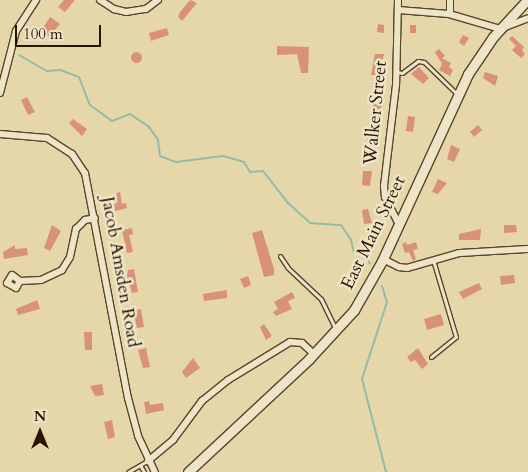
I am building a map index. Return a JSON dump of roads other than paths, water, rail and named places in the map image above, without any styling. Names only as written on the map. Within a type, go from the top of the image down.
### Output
[{"type":"main road","name":"East Main Street","points":[[188,472],[314,354],[354,310],[383,259],[457,94],[474,63],[500,29],[527,0]]},
{"type":"street","points":[[0,93],[16,31],[36,0]]},
{"type":"street","points":[[100,0],[114,9],[126,12],[146,9],[158,0]]},
{"type":"street","name":"Walker Street","points":[[398,0],[397,72],[384,186],[385,197],[399,225]]},
{"type":"street","points":[[450,0],[450,14]]},
{"type":"street","points":[[398,10],[450,14],[500,29],[528,18]]},
{"type":"street","name":"Jacob Amsden Road","points":[[0,134],[47,138],[72,154],[87,180],[128,398],[148,461],[155,472]]},
{"type":"street","points":[[20,281],[41,280],[62,270],[70,258],[78,225],[95,218]]},
{"type":"street","points":[[383,259],[399,267],[407,268],[458,253],[528,249]]},
{"type":"street","points":[[148,461],[173,440],[202,401],[228,380],[290,342],[302,343],[314,354]]},
{"type":"lane","points":[[397,72],[402,73],[418,61],[424,62],[457,94]]},
{"type":"lane","points":[[280,256],[288,268],[321,298],[328,318],[337,330]]},
{"type":"lane","points":[[430,357],[456,337],[433,259]]},
{"type":"lane","points":[[128,472],[148,461]]},
{"type":"lane","points":[[140,465],[144,472]]},
{"type":"waterway","points":[[19,55],[47,71],[60,70],[79,77],[90,105],[112,121],[130,114],[149,127],[158,140],[160,156],[176,162],[223,156],[244,162],[250,172],[263,171],[288,203],[310,223],[341,225],[351,240],[354,253],[364,252],[370,264]]},
{"type":"waterway","points":[[382,286],[387,302],[362,379],[386,472]]}]
